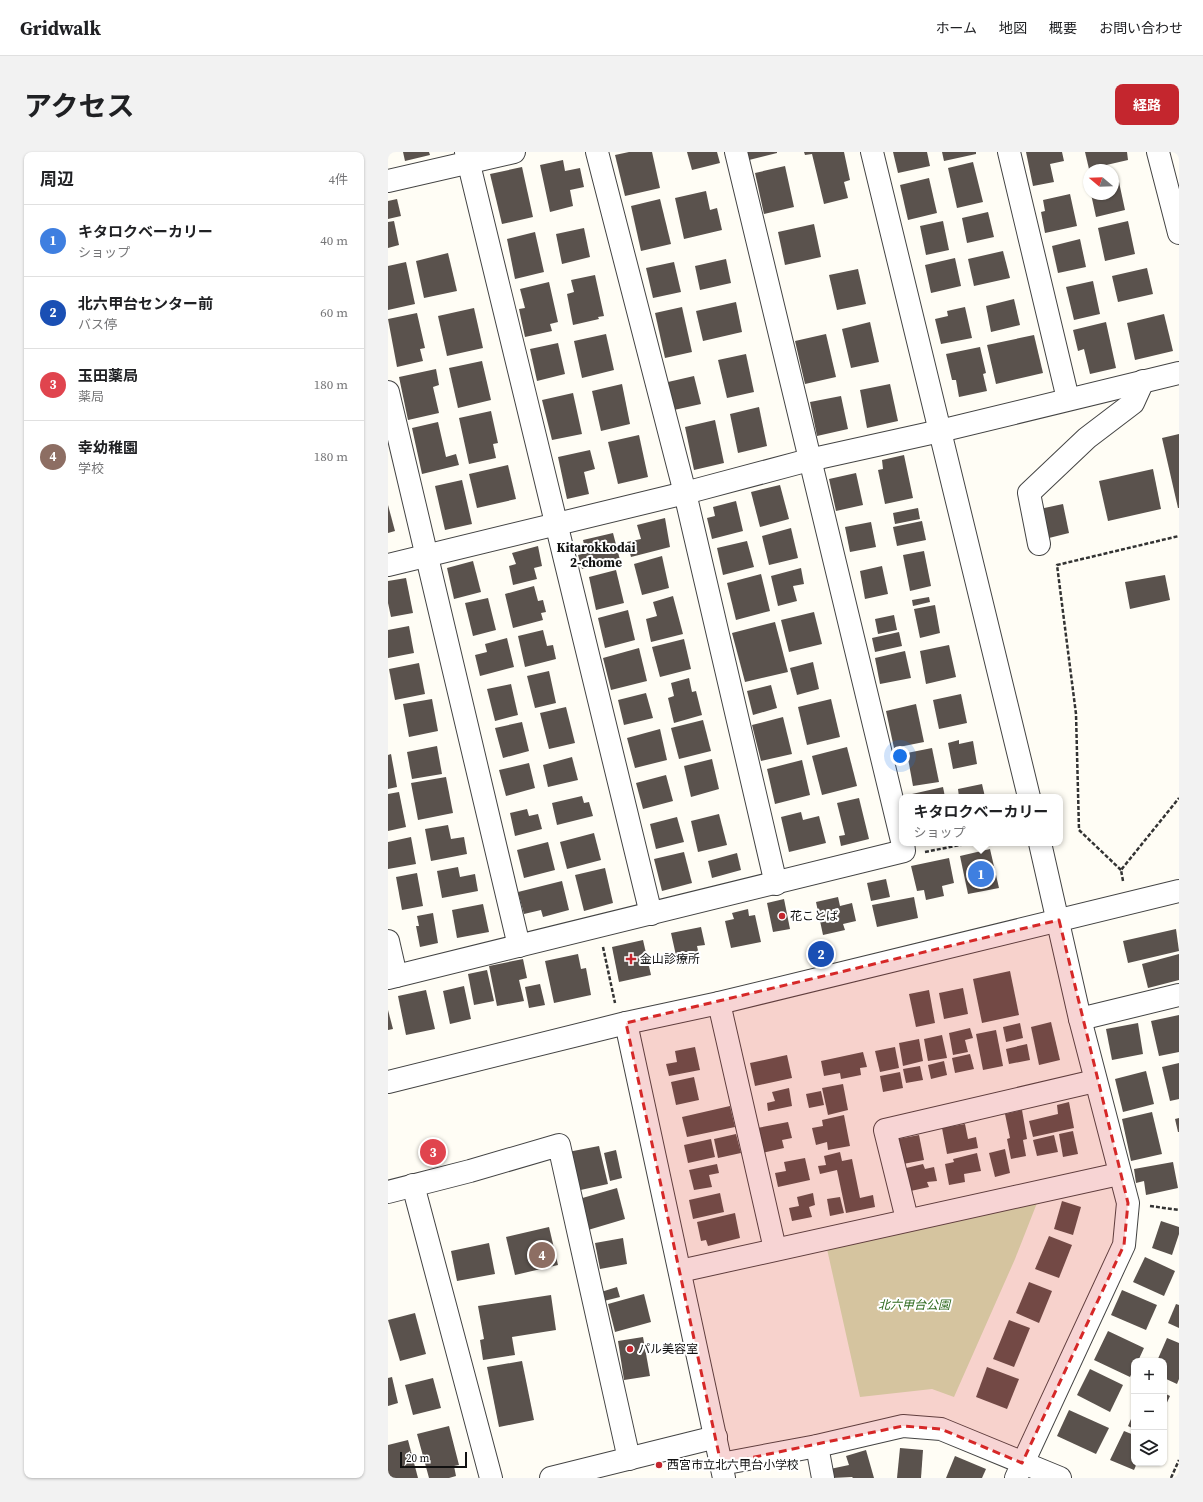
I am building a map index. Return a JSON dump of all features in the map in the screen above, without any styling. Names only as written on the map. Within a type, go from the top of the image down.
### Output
[{"type":"street","points":[[388,181],[467,157],[514,152]]},
{"type":"street","points":[[597,152],[685,493],[776,884]]},
{"type":"street","points":[[736,152],[899,829]]},
{"type":"street","points":[[872,152],[1028,794]]},
{"type":"street","points":[[1009,152],[1068,399]]},
{"type":"street","points":[[1158,152],[1179,233]]},
{"type":"street","points":[[467,157],[652,914]]},
{"type":"street","points":[[388,565],[685,493],[809,460],[940,431],[1179,373]]},
{"type":"street","points":[[1039,544],[1029,493],[1087,438],[1133,403],[1143,382]]},
{"type":"street","points":[[388,392],[520,946]]},
{"type":"street","points":[[388,941],[392,977],[776,884],[900,846]]},
{"type":"street","points":[[1019,1470],[1124,1246],[1128,1204],[1080,1020],[1059,920],[1041,846]]},
{"type":"street","points":[[388,1082],[626,1023],[719,1003],[1179,891]]},
{"type":"street","points":[[1080,1020],[1179,995]]},
{"type":"street","points":[[719,1003],[775,1249]]},
{"type":"street","points":[[626,1023],[716,1437],[722,1471],[817,1446],[903,1426],[941,1429],[1019,1470],[1060,1478]]},
{"type":"street","points":[[907,1219],[885,1130],[1095,1081]]},
{"type":"street","points":[[388,1192],[470,1171],[559,1145],[629,1459]]},
{"type":"street","points":[[680,1271],[907,1219],[1119,1174]]},
{"type":"street","points":[[413,1185],[492,1478]]},
{"type":"street","points":[[551,1478],[716,1437]]},
{"type":"street","points":[[817,1446],[823,1478]]},
{"type":"path","points":[[1123,881],[1121,870],[1079,830],[1076,714],[1057,565],[1179,536]]},
{"type":"path","points":[[1121,870],[1179,798]]},
{"type":"path","points":[[905,846],[918,854],[956,846]]},
{"type":"path","points":[[599,927],[616,1003]]},
{"type":"path","points":[[1128,1204],[1179,1210]]},
{"type":"path","points":[[1171,1478],[1179,1460]]},
{"type":"highlighted area","points":[[1059,920],[1128,1203],[1124,1245],[1022,1463],[941,1429],[903,1426],[721,1464],[626,1023]]},
{"type":"green space","name":"北六甲台公園","points":[[1037,1203],[1015,1259],[954,1397],[932,1389],[860,1397],[827,1249]]},
{"type":"building","points":[[403,152],[429,152],[430,155],[405,161]]},
{"type":"building","points":[[629,152],[652,152],[660,188],[625,196],[615,155]]},
{"type":"building","points":[[687,152],[717,152],[720,163],[692,170]]},
{"type":"building","points":[[747,152],[777,152],[777,153],[749,160]]},
{"type":"building","points":[[804,152],[844,152],[850,180],[844,182],[848,198],[824,204],[812,154],[805,155]]},
{"type":"building","points":[[893,152],[927,152],[930,166],[898,173]]},
{"type":"building","points":[[942,152],[976,152],[976,154],[944,161]]},
{"type":"building","points":[[1026,152],[1062,152],[1064,161],[1050,164],[1054,182],[1033,186]]},
{"type":"building","points":[[1085,152],[1127,152],[1128,160],[1111,164],[1088,164]]},
{"type":"building","points":[[563,160],[565,171],[580,168],[584,187],[570,190],[573,206],[550,212],[540,165]]},
{"type":"building","points":[[973,162],[983,202],[957,208],[948,168]]},
{"type":"building","points":[[785,166],[794,207],[764,214],[755,173]]},
{"type":"building","points":[[522,167],[533,217],[502,224],[490,174]]},
{"type":"building","points":[[929,178],[937,213],[908,220],[900,185]]},
{"type":"building","points":[[1119,182],[1125,210],[1096,217],[1092,200],[1119,200]]},
{"type":"building","points":[[706,191],[710,210],[717,208],[722,230],[684,239],[675,198]]},
{"type":"building","points":[[1070,194],[1077,226],[1045,233],[1041,212],[1045,211],[1043,200]]},
{"type":"building","points":[[397,199],[401,216],[388,219],[388,201]]},
{"type":"building","points":[[660,199],[671,244],[641,251],[631,206]]},
{"type":"building","points":[[988,212],[994,237],[967,243],[962,218]]},
{"type":"building","points":[[394,221],[399,245],[388,248],[388,222]]},
{"type":"building","points":[[943,221],[949,250],[926,255],[920,226]]},
{"type":"building","points":[[1128,221],[1135,254],[1105,261],[1098,228]]},
{"type":"building","points":[[814,224],[821,257],[785,265],[778,232]]},
{"type":"building","points":[[584,228],[590,257],[562,264],[556,234]]},
{"type":"building","points":[[535,232],[544,272],[515,279],[507,239]]},
{"type":"building","points":[[1080,239],[1086,267],[1058,273],[1052,246]]},
{"type":"building","points":[[1003,251],[1010,278],[974,286],[968,259]]},
{"type":"building","points":[[448,253],[457,291],[424,298],[416,261]]},
{"type":"building","points":[[955,258],[961,286],[931,293],[925,265]]},
{"type":"building","points":[[726,259],[731,283],[700,290],[695,266]]},
{"type":"building","points":[[406,262],[415,304],[388,310],[388,266]]},
{"type":"building","points":[[674,262],[681,292],[653,298],[646,268]]},
{"type":"building","points":[[1147,268],[1153,294],[1118,302],[1112,276]]},
{"type":"building","points":[[858,269],[866,304],[837,310],[829,275]]},
{"type":"building","points":[[595,275],[604,316],[598,317],[599,319],[573,325],[567,294],[574,292],[571,280]]},
{"type":"building","points":[[1093,281],[1100,314],[1074,320],[1066,287]]},
{"type":"building","points":[[549,282],[558,322],[550,324],[552,331],[525,337],[519,309],[525,308],[520,289]]},
{"type":"building","points":[[1014,299],[1020,325],[991,332],[986,306]]},
{"type":"building","points":[[736,302],[742,332],[703,341],[696,311]]},
{"type":"building","points":[[682,307],[692,352],[665,358],[655,313]]},
{"type":"building","points":[[965,307],[972,338],[941,344],[935,319],[948,316],[947,311]]},
{"type":"building","points":[[474,308],[483,348],[447,356],[438,316]]},
{"type":"building","points":[[417,313],[425,348],[420,349],[423,361],[397,367],[388,319]]},
{"type":"building","points":[[1164,314],[1173,351],[1135,360],[1127,323]]},
{"type":"building","points":[[870,322],[879,362],[851,368],[842,329]]},
{"type":"building","points":[[1106,322],[1116,368],[1090,374],[1084,349],[1078,351],[1073,330]]},
{"type":"building","points":[[606,334],[614,370],[582,378],[574,341]]},
{"type":"building","points":[[826,334],[836,377],[805,384],[795,341]]},
{"type":"building","points":[[1034,335],[1043,373],[996,384],[987,345]]},
{"type":"building","points":[[558,343],[565,374],[537,381],[530,349]]},
{"type":"building","points":[[980,347],[986,373],[983,374],[987,391],[959,397],[956,380],[952,380],[946,354]]},
{"type":"building","points":[[746,354],[754,392],[727,398],[718,360]]},
{"type":"building","points":[[482,361],[491,400],[458,408],[449,368]]},
{"type":"building","points":[[436,369],[439,385],[433,387],[439,413],[408,420],[399,377]]},
{"type":"building","points":[[694,376],[701,404],[674,410],[668,382]]},
{"type":"building","points":[[622,384],[630,424],[601,431],[592,391]]},
{"type":"building","points":[[890,384],[898,421],[867,428],[860,390]]},
{"type":"building","points":[[573,393],[582,434],[552,440],[542,400]]},
{"type":"building","points":[[841,396],[848,429],[817,436],[810,402]]},
{"type":"building","points":[[759,407],[767,446],[738,453],[730,414]]},
{"type":"building","points":[[491,411],[498,443],[493,444],[496,458],[469,464],[459,418]]},
{"type":"building","points":[[715,420],[724,463],[694,470],[685,427]]},
{"type":"building","points":[[438,422],[446,457],[456,454],[459,465],[422,474],[412,428]]},
{"type":"building","points":[[1179,434],[1179,508],[1178,508],[1162,438]]},
{"type":"building","points":[[639,435],[648,477],[618,484],[608,442]]},
{"type":"building","points":[[590,450],[595,469],[584,472],[589,494],[567,499],[558,457]]},
{"type":"building","points":[[904,455],[913,498],[885,504],[878,470],[883,469],[882,460]]},
{"type":"building","points":[[508,465],[516,499],[477,508],[469,474]]},
{"type":"building","points":[[1153,469],[1161,509],[1108,521],[1099,481]]},
{"type":"building","points":[[856,473],[863,505],[836,511],[829,479]]},
{"type":"building","points":[[462,480],[472,524],[445,530],[435,486]]},
{"type":"building","points":[[780,485],[789,519],[760,527],[751,492]]},
{"type":"building","points":[[736,501],[743,531],[712,539],[707,518],[715,516],[713,507]]},
{"type":"building","points":[[1063,504],[1069,533],[1041,540],[1035,510]]},
{"type":"building","points":[[388,505],[395,531],[388,533]]},
{"type":"building","points":[[918,508],[920,519],[895,524],[893,513]]},
{"type":"building","points":[[665,518],[670,547],[631,557],[627,542],[641,539],[637,525]]},
{"type":"building","points":[[922,521],[926,540],[897,546],[893,527]]},
{"type":"building","points":[[871,522],[876,547],[850,552],[845,527]]},
{"type":"building","points":[[791,528],[798,558],[769,565],[762,536]]},
{"type":"building","points":[[613,533],[620,560],[582,569],[578,555],[586,553],[583,540]]},
{"type":"building","points":[[747,541],[754,567],[723,575],[717,548]]},
{"type":"building","points":[[538,546],[542,566],[534,568],[537,579],[513,585],[509,566],[516,564],[512,553]]},
{"type":"building","points":[[924,551],[931,586],[910,591],[903,555]]},
{"type":"building","points":[[662,556],[669,588],[642,595],[634,564]]},
{"type":"building","points":[[473,561],[481,592],[454,599],[447,568]]},
{"type":"building","points":[[882,566],[888,594],[865,599],[860,571]]},
{"type":"building","points":[[801,568],[804,584],[793,586],[797,601],[778,606],[771,576]]},
{"type":"building","points":[[616,570],[624,603],[596,610],[589,577]]},
{"type":"building","points":[[761,574],[770,611],[736,620],[727,583]]},
{"type":"building","points":[[1165,575],[1170,600],[1130,609],[1125,582]]},
{"type":"building","points":[[406,578],[413,613],[391,617],[388,603],[388,581]]},
{"type":"building","points":[[534,586],[538,601],[543,600],[546,612],[541,613],[543,620],[513,628],[505,594]]},
{"type":"building","points":[[673,596],[683,634],[651,642],[646,619],[657,616],[653,602]]},
{"type":"building","points":[[929,597],[930,602],[913,606],[912,600]]},
{"type":"building","points":[[488,598],[496,630],[473,636],[465,603]]},
{"type":"building","points":[[935,605],[940,633],[920,638],[914,609]]},
{"type":"building","points":[[628,610],[635,640],[605,648],[598,618]]},
{"type":"building","points":[[814,612],[822,644],[789,652],[781,620]]},
{"type":"building","points":[[894,615],[897,630],[878,634],[875,619]]},
{"type":"building","points":[[775,622],[788,672],[745,682],[732,633]]},
{"type":"building","points":[[409,626],[414,653],[388,658],[388,630]]},
{"type":"building","points":[[543,630],[547,646],[553,645],[556,659],[525,667],[518,636]]},
{"type":"building","points":[[899,632],[902,646],[875,652],[872,638]]},
{"type":"building","points":[[507,638],[514,667],[480,676],[475,655],[487,652],[485,644]]},
{"type":"building","points":[[684,639],[691,669],[660,677],[652,647]]},
{"type":"building","points":[[949,645],[956,677],[926,684],[920,651]]},
{"type":"building","points":[[639,648],[647,681],[611,690],[603,658]]},
{"type":"building","points":[[905,651],[911,678],[880,684],[875,658]]},
{"type":"building","points":[[813,662],[819,689],[797,695],[790,668]]},
{"type":"building","points":[[419,663],[425,694],[395,700],[389,669]]},
{"type":"building","points":[[549,671],[556,703],[535,708],[527,676]]},
{"type":"building","points":[[689,678],[692,692],[696,691],[702,715],[674,723],[668,698],[674,696],[671,683]]},
{"type":"building","points":[[511,684],[518,715],[495,721],[487,689]]},
{"type":"building","points":[[771,685],[777,708],[753,715],[747,691]]},
{"type":"building","points":[[646,693],[653,718],[624,725],[618,700]]},
{"type":"building","points":[[961,694],[967,723],[939,729],[933,700]]},
{"type":"building","points":[[432,699],[438,731],[409,737],[403,704]]},
{"type":"building","points":[[831,699],[840,737],[807,745],[798,707]]},
{"type":"building","points":[[916,704],[924,742],[894,748],[886,711]]},
{"type":"building","points":[[566,707],[575,743],[549,749],[540,713]]},
{"type":"building","points":[[783,717],[792,754],[761,761],[752,725]]},
{"type":"building","points":[[703,720],[711,751],[679,759],[671,728]]},
{"type":"building","points":[[522,722],[529,751],[503,758],[495,728]]},
{"type":"building","points":[[660,729],[667,760],[635,768],[627,738]]},
{"type":"building","points":[[959,740],[959,744],[973,741],[977,764],[953,769],[948,743]]},
{"type":"building","points":[[437,746],[442,774],[412,779],[407,752]]},
{"type":"building","points":[[847,747],[857,786],[822,795],[812,756]]},
{"type":"building","points":[[932,748],[939,782],[913,786],[907,753]]},
{"type":"building","points":[[391,754],[397,787],[388,789],[388,755]]},
{"type":"building","points":[[572,757],[578,780],[548,787],[543,765]]},
{"type":"building","points":[[712,759],[719,789],[691,797],[684,766]]},
{"type":"building","points":[[802,760],[810,795],[775,804],[767,769]]},
{"type":"building","points":[[529,763],[535,788],[506,796],[499,770]]},
{"type":"building","points":[[666,775],[673,801],[643,809],[636,783]]},
{"type":"building","points":[[446,777],[453,813],[418,820],[411,783]]},
{"type":"building","points":[[982,784],[984,794],[959,794],[958,789]]},
{"type":"building","points":[[943,787],[944,794],[912,794]]},
{"type":"building","points":[[399,792],[406,827],[388,831],[388,794]]},
{"type":"building","points":[[582,796],[584,803],[589,802],[593,816],[557,825],[552,803]]},
{"type":"building","points":[[859,798],[869,839],[841,846],[839,836],[845,835],[837,803]]},
{"type":"building","points":[[527,809],[529,816],[538,814],[542,829],[515,836],[510,813]]},
{"type":"building","points":[[801,812],[803,820],[819,816],[826,843],[789,852],[781,817]]},
{"type":"building","points":[[719,814],[727,845],[698,852],[691,821]]},
{"type":"building","points":[[677,817],[684,842],[656,849],[650,824]]},
{"type":"building","points":[[448,825],[451,839],[464,837],[467,854],[431,861],[425,829]]},
{"type":"building","points":[[594,833],[601,860],[567,869],[560,842]]},
{"type":"building","points":[[411,837],[416,864],[388,869],[388,842]]},
{"type":"building","points":[[548,842],[555,870],[524,878],[517,850]]},
{"type":"building","points":[[990,849],[999,888],[968,894],[960,856]]},
{"type":"building","points":[[684,852],[692,883],[662,891],[654,859]]},
{"type":"building","points":[[737,853],[741,870],[712,878],[708,861]]},
{"type":"building","points":[[949,858],[954,883],[942,886],[944,896],[926,900],[924,890],[917,891],[911,866]]},
{"type":"building","points":[[458,867],[460,877],[475,874],[478,891],[442,898],[437,871]]},
{"type":"building","points":[[605,868],[613,903],[584,911],[575,875]]},
{"type":"building","points":[[417,873],[423,906],[402,910],[396,877]]},
{"type":"building","points":[[886,879],[890,897],[871,901],[867,883]]},
{"type":"building","points":[[562,881],[569,910],[543,917],[541,910],[524,914],[518,892]]},
{"type":"building","points":[[838,897],[840,906],[852,903],[856,921],[843,924],[845,930],[823,935],[816,902]]},
{"type":"building","points":[[914,897],[918,918],[877,927],[872,905]]},
{"type":"building","points":[[784,899],[790,929],[773,932],[767,903]]},
{"type":"building","points":[[483,904],[489,932],[457,938],[452,910]]},
{"type":"building","points":[[748,909],[749,916],[755,915],[761,942],[731,948],[725,921],[734,919],[732,913]]},
{"type":"building","points":[[433,913],[438,943],[420,947],[416,926],[419,926],[417,916]]},
{"type":"building","points":[[701,927],[705,945],[697,946],[699,955],[677,960],[671,933]]},
{"type":"building","points":[[1176,929],[1179,951],[1128,963],[1123,941]]},
{"type":"building","points":[[643,940],[651,975],[619,982],[612,947]]},
{"type":"building","points":[[578,954],[581,969],[586,968],[591,995],[554,1003],[545,961]]},
{"type":"building","points":[[1179,954],[1179,980],[1148,988],[1142,964]]},
{"type":"building","points":[[523,959],[527,978],[519,980],[524,1001],[497,1006],[489,966]]},
{"type":"building","points":[[487,970],[494,1001],[474,1005],[468,974]]},
{"type":"building","points":[[1010,971],[1019,1015],[982,1023],[973,979]]},
{"type":"building","points":[[540,984],[545,1005],[529,1008],[525,987]]},
{"type":"building","points":[[464,986],[471,1019],[450,1024],[443,991]]},
{"type":"building","points":[[963,988],[968,1014],[944,1019],[939,993]]},
{"type":"building","points":[[426,990],[435,1029],[406,1035],[398,996]]},
{"type":"building","points":[[929,990],[935,1023],[916,1027],[909,994]]},
{"type":"building","points":[[388,1010],[393,1029],[388,1030]]},
{"type":"building","points":[[1179,1015],[1179,1052],[1159,1056],[1151,1021]]},
{"type":"building","points":[[1051,1022],[1060,1060],[1039,1065],[1031,1027]]},
{"type":"building","points":[[1020,1023],[1023,1038],[1006,1042],[1003,1027]]},
{"type":"building","points":[[1138,1023],[1143,1054],[1112,1060],[1106,1029]]},
{"type":"building","points":[[970,1028],[973,1038],[965,1040],[968,1052],[953,1055],[949,1033]]},
{"type":"building","points":[[996,1030],[1003,1066],[983,1070],[976,1034]]},
{"type":"building","points":[[942,1035],[947,1058],[928,1061],[924,1039]]},
{"type":"building","points":[[919,1039],[923,1061],[903,1066],[899,1043]]},
{"type":"building","points":[[1027,1044],[1030,1060],[1009,1064],[1006,1049]]},
{"type":"building","points":[[695,1047],[700,1070],[669,1076],[666,1064],[677,1062],[675,1051]]},
{"type":"building","points":[[895,1047],[899,1068],[880,1072],[875,1051]]},
{"type":"building","points":[[863,1052],[867,1067],[860,1068],[861,1075],[841,1079],[840,1073],[824,1076],[821,1061]]},
{"type":"building","points":[[970,1054],[974,1069],[955,1073],[952,1058]]},
{"type":"building","points":[[787,1055],[792,1078],[755,1086],[750,1063]]},
{"type":"building","points":[[944,1061],[947,1075],[931,1079],[928,1065]]},
{"type":"building","points":[[1179,1063],[1179,1099],[1170,1101],[1162,1067]]},
{"type":"building","points":[[920,1066],[923,1080],[906,1083],[903,1069]]},
{"type":"building","points":[[1146,1071],[1154,1104],[1123,1112],[1115,1079]]},
{"type":"building","points":[[900,1072],[903,1088],[883,1092],[880,1076]]},
{"type":"building","points":[[694,1077],[699,1100],[676,1105],[671,1082]]},
{"type":"building","points":[[843,1084],[848,1110],[828,1115],[822,1088]]},
{"type":"building","points":[[789,1088],[792,1106],[768,1111],[767,1103],[775,1101],[772,1092]]},
{"type":"building","points":[[821,1091],[824,1105],[809,1108],[806,1094]]},
{"type":"building","points":[[1069,1102],[1074,1128],[1033,1137],[1029,1121],[1058,1114],[1057,1105]]},
{"type":"building","points":[[730,1106],[735,1127],[687,1137],[682,1117]]},
{"type":"building","points":[[1022,1110],[1027,1139],[1023,1140],[1026,1156],[1011,1159],[1007,1139],[1010,1138],[1005,1114]]},
{"type":"building","points":[[1152,1112],[1162,1154],[1131,1161],[1122,1119]]},
{"type":"building","points":[[844,1115],[850,1146],[828,1150],[827,1142],[816,1145],[812,1128],[823,1126],[822,1120]]},
{"type":"building","points":[[1179,1118],[1179,1132],[1178,1132],[1175,1119]]},
{"type":"building","points":[[788,1122],[792,1138],[782,1140],[784,1148],[762,1153],[757,1128]]},
{"type":"building","points":[[965,1124],[968,1139],[976,1137],[978,1148],[947,1154],[942,1128]]},
{"type":"building","points":[[1073,1131],[1078,1154],[1063,1157],[1059,1134]]},
{"type":"building","points":[[736,1134],[741,1153],[718,1158],[714,1139]]},
{"type":"building","points":[[919,1135],[924,1160],[903,1164],[898,1139]]},
{"type":"building","points":[[1054,1135],[1058,1152],[1037,1156],[1033,1140]]},
{"type":"building","points":[[711,1139],[715,1157],[688,1163],[684,1145]]},
{"type":"building","points":[[599,1146],[608,1184],[576,1191],[568,1152]]},
{"type":"building","points":[[1005,1149],[1010,1173],[995,1177],[989,1153]]},
{"type":"building","points":[[616,1150],[622,1178],[610,1181],[604,1153]]},
{"type":"building","points":[[840,1152],[842,1161],[852,1159],[860,1198],[873,1195],[875,1207],[846,1213],[837,1170],[820,1174],[818,1166],[826,1165],[824,1156]]},
{"type":"building","points":[[977,1153],[981,1171],[964,1174],[965,1182],[949,1185],[945,1164],[954,1162],[953,1159]]},
{"type":"building","points":[[805,1158],[810,1180],[778,1187],[775,1173],[786,1171],[784,1162]]},
{"type":"building","points":[[1173,1162],[1178,1188],[1146,1195],[1144,1181],[1136,1183],[1134,1169]]},
{"type":"building","points":[[717,1164],[719,1173],[709,1175],[712,1187],[694,1190],[689,1170]]},
{"type":"building","points":[[923,1164],[925,1169],[934,1167],[937,1181],[927,1182],[929,1187],[906,1192],[902,1169]]},
{"type":"building","points":[[617,1188],[625,1219],[588,1230],[579,1199]]},
{"type":"building","points":[[720,1193],[724,1212],[693,1219],[689,1200]]},
{"type":"building","points":[[813,1193],[815,1205],[809,1207],[812,1217],[792,1221],[789,1208],[799,1206],[797,1197]]},
{"type":"building","points":[[840,1197],[844,1213],[830,1216],[827,1199]]},
{"type":"building","points":[[1062,1201],[1081,1207],[1073,1235],[1054,1229]]},
{"type":"building","points":[[735,1213],[740,1238],[708,1246],[706,1240],[701,1241],[697,1222]]},
{"type":"building","points":[[1161,1221],[1179,1227],[1179,1234],[1172,1255],[1152,1248]]},
{"type":"building","points":[[549,1227],[558,1265],[515,1275],[506,1237]]},
{"type":"building","points":[[1049,1236],[1072,1245],[1059,1278],[1035,1269]]},
{"type":"building","points":[[623,1238],[627,1264],[600,1269],[595,1243]]},
{"type":"building","points":[[489,1243],[495,1274],[457,1281],[451,1251]]},
{"type":"building","points":[[1145,1257],[1175,1271],[1164,1296],[1133,1282]]},
{"type":"building","points":[[1029,1282],[1052,1291],[1039,1323],[1016,1313]]},
{"type":"building","points":[[617,1287],[620,1297],[604,1301],[601,1292]]},
{"type":"building","points":[[1122,1290],[1157,1305],[1146,1330],[1111,1315]]},
{"type":"building","points":[[644,1294],[651,1322],[615,1332],[608,1304]]},
{"type":"building","points":[[551,1295],[556,1330],[512,1337],[515,1355],[483,1360],[480,1340],[484,1339],[478,1306]]},
{"type":"building","points":[[1176,1304],[1179,1305],[1179,1328],[1168,1323]]},
{"type":"building","points":[[415,1313],[426,1354],[400,1361],[388,1320]]},
{"type":"building","points":[[1009,1320],[1030,1328],[1014,1367],[993,1359]]},
{"type":"building","points":[[1108,1331],[1144,1348],[1139,1358],[1131,1358],[1130,1377],[1094,1360]]},
{"type":"building","points":[[643,1337],[650,1376],[624,1380],[618,1341]]},
{"type":"building","points":[[1167,1338],[1179,1343],[1179,1379],[1177,1384],[1167,1379],[1167,1358],[1158,1358]]},
{"type":"building","points":[[522,1361],[534,1420],[499,1427],[487,1367]]},
{"type":"building","points":[[987,1367],[1019,1379],[1007,1409],[976,1397]]},
{"type":"building","points":[[1090,1369],[1123,1385],[1110,1412],[1077,1395]]},
{"type":"building","points":[[392,1377],[398,1403],[388,1406],[388,1378]]},
{"type":"building","points":[[433,1378],[441,1408],[413,1415],[405,1385]]},
{"type":"building","points":[[1167,1394],[1170,1396],[1167,1402]]},
{"type":"building","points":[[1069,1410],[1109,1428],[1096,1454],[1057,1436]]},
{"type":"building","points":[[1131,1419],[1131,1428],[1128,1426]]},
{"type":"building","points":[[449,1426],[459,1465],[454,1466],[456,1476],[449,1478],[429,1478],[417,1434]]},
{"type":"building","points":[[1124,1431],[1131,1434],[1131,1466],[1136,1466],[1134,1470],[1110,1460]]},
{"type":"building","points":[[408,1440],[418,1478],[388,1478],[388,1445]]},
{"type":"building","points":[[900,1448],[923,1450],[921,1478],[897,1478]]},
{"type":"building","points":[[866,1450],[874,1478],[832,1478],[830,1469],[849,1465],[846,1456]]},
{"type":"building","points":[[955,1456],[986,1469],[982,1478],[946,1478]]},
{"type":"place","name":"キタロクベーカリー","points":[[981,874]]},
{"type":"place","name":"花ことば","points":[[782,916]]},
{"type":"place","name":"北六甲台センター前","points":[[821,954]]},
{"type":"place","name":"金山診療所","points":[[631,959]]},
{"type":"place","name":"玉田薬局","points":[[433,1152]]},
{"type":"place","name":"幸幼稚園","points":[[542,1255]]},
{"type":"place","name":"パル美容室","points":[[630,1349]]},
{"type":"place","name":"西宮市立北六甲台小学校","points":[[659,1465]]},
{"type":"district","name":"Kitarokkodai 2-chome","points":[[596,554]]}]
